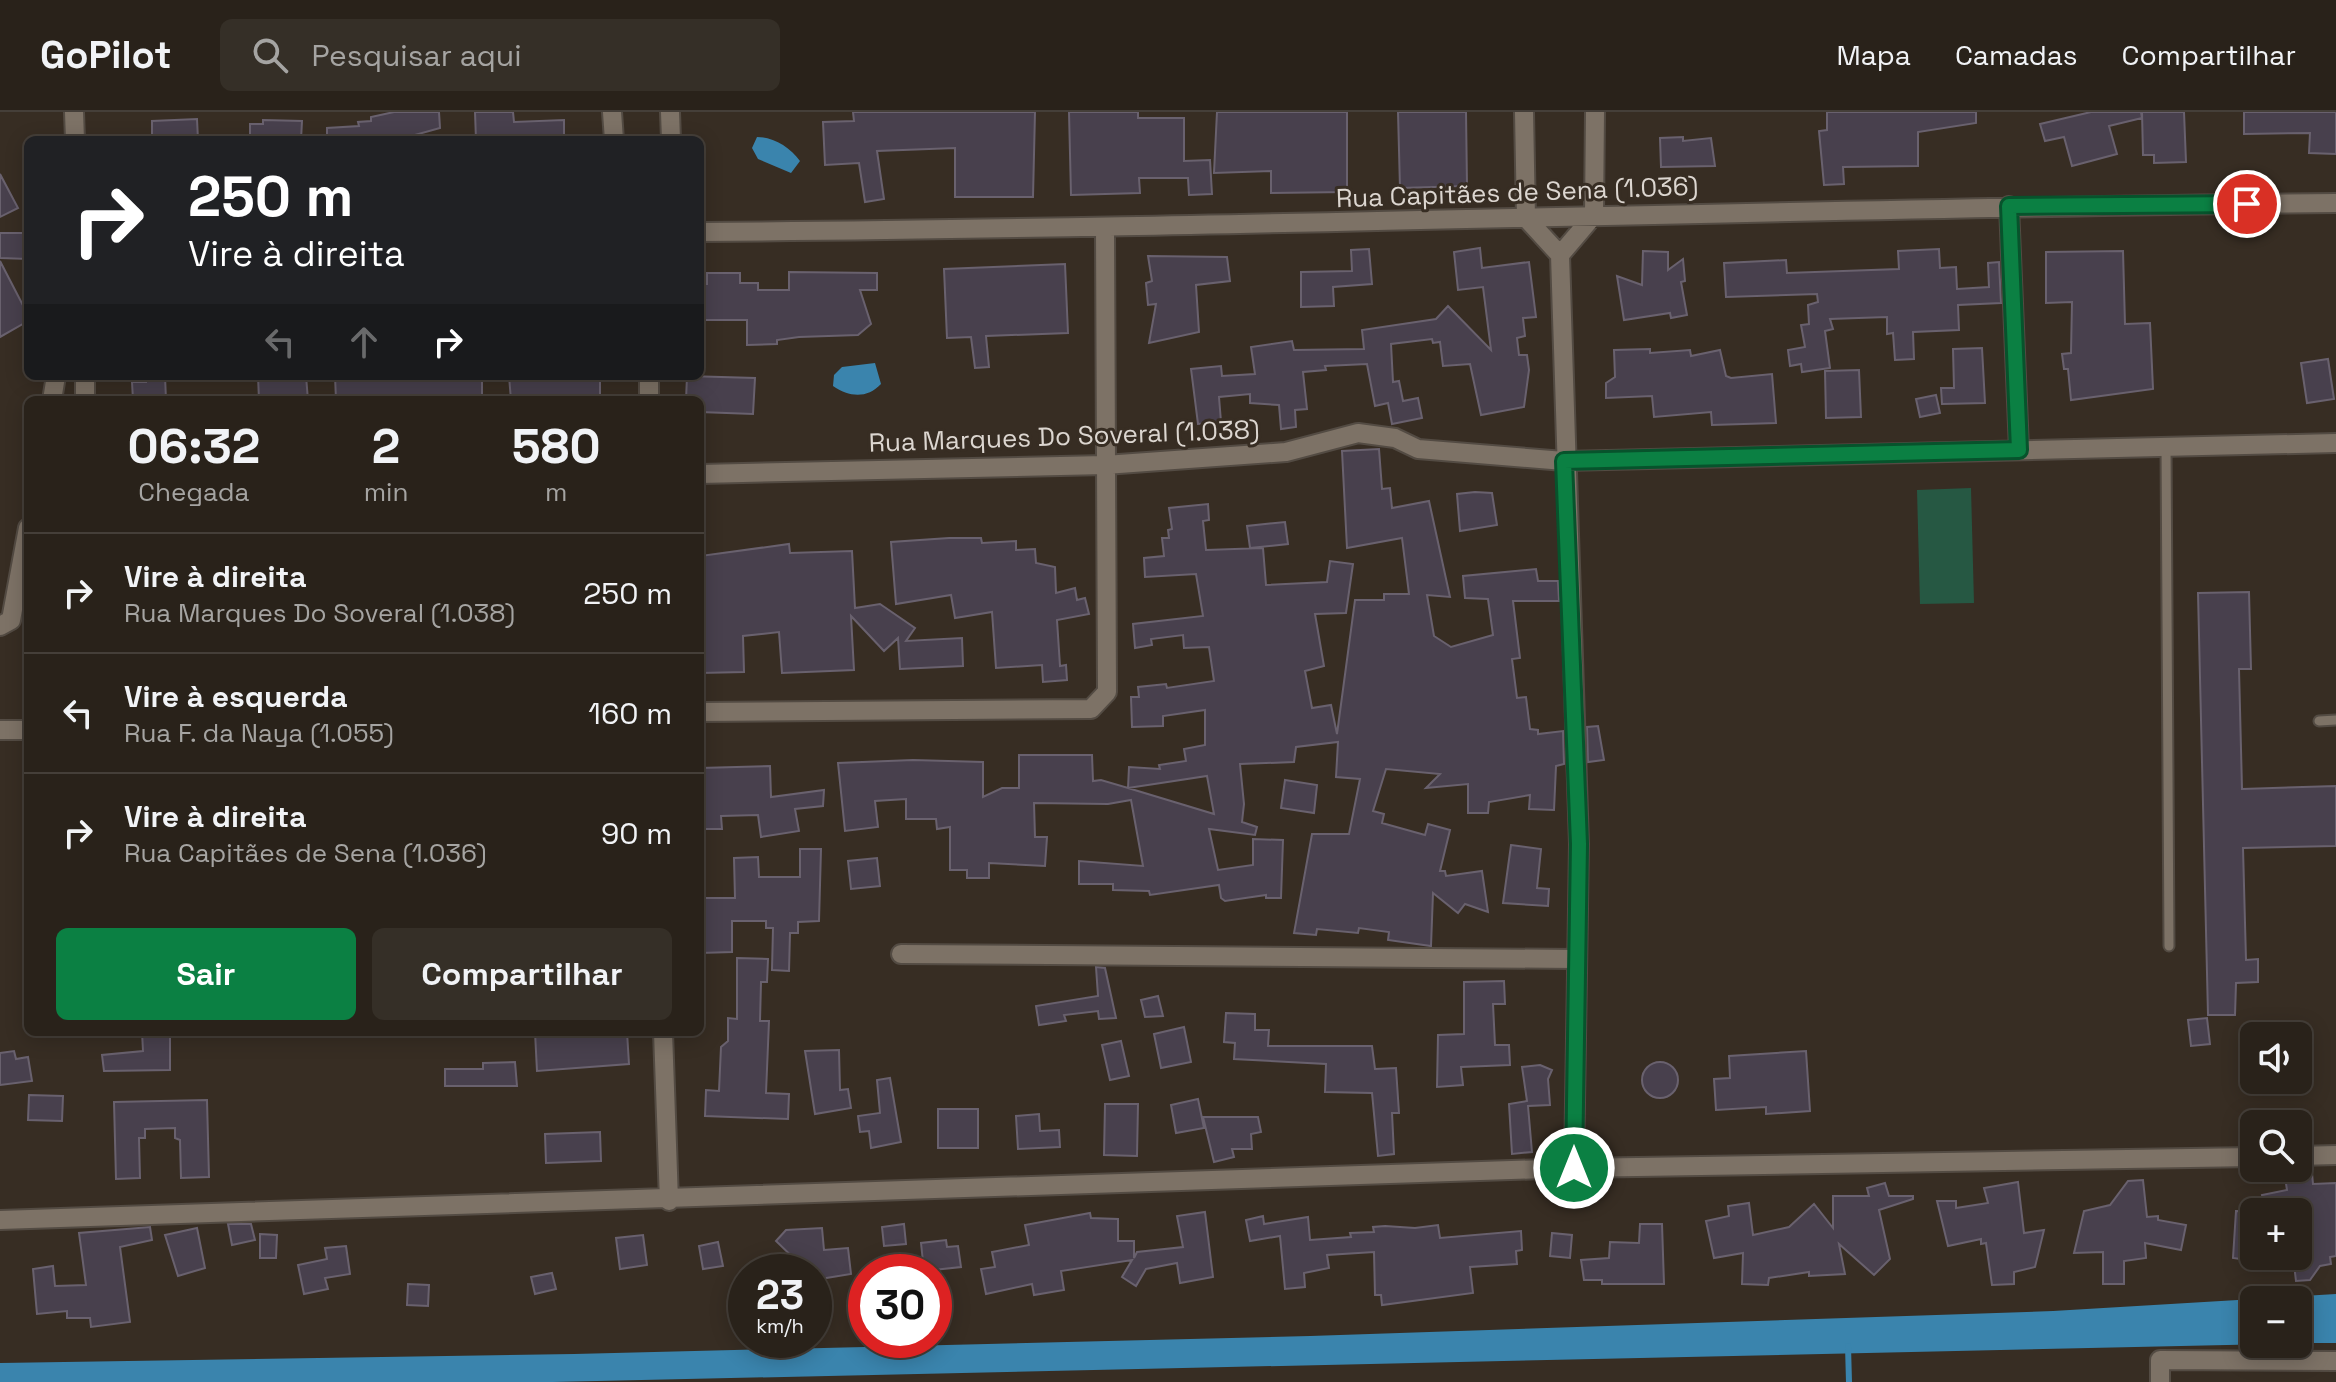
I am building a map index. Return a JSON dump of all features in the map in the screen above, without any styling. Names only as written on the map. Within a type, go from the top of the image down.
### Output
[{"type":"street","points":[[74,112],[75,136]]},
{"type":"street","points":[[612,112],[614,136]]},
{"type":"street","points":[[670,112],[671,136]]},
{"type":"street","points":[[1524,112],[1526,218],[1560,255],[1564,461],[1579,844],[1574,1168]]},
{"type":"street","points":[[1560,255],[1594,215],[1595,112]]},
{"type":"street","name":"Rua Capitães de Sena (1.036)","points":[[704,232],[1105,229],[2009,206],[2336,203]]},
{"type":"street","points":[[2009,206],[2019,450]]},
{"type":"street","points":[[704,712],[1091,709],[1107,692],[1105,229]]},
{"type":"street","name":"Rua Marques Do Soveral (1.038)","points":[[704,474],[1105,465],[1286,452],[1358,433],[1395,438],[1418,449],[1564,461],[2336,443]]},
{"type":"street","points":[[0,626],[11,620],[24,550]]},
{"type":"street","points":[[0,730],[24,730]]},
{"type":"street","points":[[901,954],[1576,959]]},
{"type":"street","points":[[663,1036],[669,1201]]},
{"type":"street","points":[[2312,1156],[2336,1155]]},
{"type":"street","points":[[0,1220],[669,1201],[1574,1168],[2240,1157]]},
{"type":"street","points":[[2160,1382],[2160,1360],[2336,1361]]},
{"type":"lane","points":[[2166,446],[2169,946]]},
{"type":"lane","points":[[2319,721],[2336,720]]},
{"type":"green space","points":[[1971,488],[1974,603],[1920,604],[1917,490]]},
{"type":"water","points":[[757,137],[775,141],[796,156],[800,161],[791,173],[758,159],[752,148]]},
{"type":"water","points":[[875,363],[881,384],[876,389],[858,395],[833,386],[834,375],[842,367]]},
{"type":"water","points":[[2336,1294],[2336,1343],[2312,1343],[2312,1295]]},
{"type":"water","points":[[2240,1300],[2240,1345],[553,1382],[0,1382],[0,1363],[728,1350],[728,1358],[832,1358],[832,1348],[848,1347],[848,1358],[952,1358],[952,1345],[2053,1311]]},
{"type":"building","points":[[394,112],[439,112],[440,128],[411,136],[327,136],[327,128],[359,126],[358,122],[371,121],[371,117]]},
{"type":"building","points":[[475,112],[513,112],[514,122],[564,120],[564,136],[476,136]]},
{"type":"building","points":[[853,112],[1035,112],[1033,197],[955,197],[955,148],[877,151],[884,199],[865,202],[859,163],[825,165],[823,122],[854,121]]},
{"type":"building","points":[[1069,112],[1138,112],[1138,118],[1184,118],[1184,161],[1210,160],[1212,194],[1189,195],[1188,178],[1139,178],[1140,193],[1071,195]]},
{"type":"building","points":[[1217,112],[1347,112],[1347,192],[1271,193],[1271,171],[1214,173]]},
{"type":"building","points":[[1398,112],[1466,112],[1467,186],[1400,188]]},
{"type":"building","points":[[1827,112],[1976,112],[1976,123],[1918,132],[1918,166],[1843,167],[1844,184],[1824,185],[1819,131],[1827,130]]},
{"type":"building","points":[[2091,112],[2141,112],[2142,118],[2109,126],[2117,154],[2072,166],[2064,137],[2045,141],[2040,124]]},
{"type":"building","points":[[2142,112],[2184,112],[2186,162],[2154,163],[2154,155],[2143,155]]},
{"type":"building","points":[[2244,112],[2336,112],[2336,154],[2309,153],[2310,133],[2244,134]]},
{"type":"building","points":[[197,119],[198,136],[152,136],[152,121]]},
{"type":"building","points":[[263,120],[302,121],[301,136],[250,136],[250,124],[263,124]]},
{"type":"building","points":[[1683,137],[1683,141],[1711,138],[1715,166],[1661,167],[1660,138]]},
{"type":"building","points":[[0,174],[18,208],[0,217]]},
{"type":"building","points":[[0,233],[24,233],[24,259],[0,258]]},
{"type":"building","points":[[1480,248],[1482,268],[1529,262],[1536,317],[1523,318],[1525,336],[1517,338],[1519,355],[1527,355],[1529,370],[1524,407],[1481,415],[1470,364],[1443,366],[1440,342],[1433,343],[1432,339],[1391,344],[1393,382],[1399,381],[1403,401],[1418,398],[1422,418],[1392,424],[1388,403],[1375,406],[1367,364],[1325,366],[1326,370],[1303,372],[1307,409],[1295,410],[1296,427],[1281,429],[1279,405],[1250,403],[1250,394],[1219,397],[1221,422],[1198,424],[1191,369],[1221,366],[1222,376],[1255,374],[1251,347],[1292,341],[1294,350],[1364,349],[1362,330],[1436,319],[1448,306],[1491,350],[1483,287],[1458,290],[1454,252]]},
{"type":"building","points":[[1369,249],[1372,284],[1333,287],[1334,306],[1301,307],[1301,272],[1352,271],[1351,250]]},
{"type":"building","points":[[1939,249],[1940,268],[1956,267],[1957,289],[1989,287],[1988,263],[1999,262],[2001,303],[1958,305],[1959,330],[1913,332],[1914,359],[1895,360],[1893,333],[1887,334],[1887,317],[1830,319],[1833,329],[1825,331],[1830,368],[1802,372],[1801,364],[1790,366],[1788,350],[1805,347],[1801,325],[1809,324],[1808,305],[1818,302],[1817,294],[1726,297],[1724,263],[1786,260],[1787,273],[1899,269],[1898,251]]},
{"type":"building","points":[[1643,251],[1668,252],[1668,270],[1683,259],[1685,281],[1681,282],[1687,315],[1671,318],[1670,313],[1624,320],[1617,276],[1642,285]]},
{"type":"building","points":[[2123,251],[2125,324],[2150,323],[2153,389],[2071,400],[2068,369],[2064,369],[2062,354],[2071,353],[2072,302],[2046,303],[2046,252]]},
{"type":"building","points":[[1148,256],[1227,257],[1230,281],[1196,285],[1199,332],[1149,343],[1156,304],[1148,305],[1146,283],[1152,281]]},
{"type":"building","points":[[0,261],[24,307],[24,323],[0,337]]},
{"type":"building","points":[[1065,264],[1068,333],[986,336],[989,367],[975,368],[971,337],[947,338],[944,269]]},
{"type":"building","points":[[789,272],[877,273],[877,290],[860,290],[871,324],[858,335],[799,337],[777,340],[777,344],[747,345],[747,320],[704,320],[707,273],[740,273],[740,283],[758,283],[758,290],[789,290]]},
{"type":"building","points":[[1982,348],[1985,403],[1942,404],[1941,388],[1954,388],[1953,349]]},
{"type":"building","points":[[1650,349],[1650,353],[1690,350],[1691,356],[1720,350],[1726,376],[1772,374],[1776,423],[1712,425],[1711,412],[1654,417],[1652,396],[1606,398],[1606,383],[1615,377],[1614,350]]},
{"type":"building","points":[[2328,359],[2334,399],[2307,403],[2301,363]]},
{"type":"building","points":[[1859,370],[1861,417],[1826,418],[1825,371]]},
{"type":"building","points":[[704,376],[755,378],[753,414],[704,412],[704,396],[686,396],[687,380],[704,380]]},
{"type":"building","points":[[165,380],[166,396],[133,396],[132,382]]},
{"type":"building","points":[[258,380],[306,380],[308,396],[259,396]]},
{"type":"building","points":[[335,380],[482,380],[482,396],[336,396]]},
{"type":"building","points":[[509,380],[600,380],[600,396],[511,396]]},
{"type":"building","points":[[1936,395],[1940,413],[1920,417],[1916,399]]},
{"type":"building","points":[[1379,449],[1382,489],[1390,488],[1392,508],[1429,501],[1450,597],[1427,595],[1434,636],[1451,647],[1493,635],[1488,599],[1465,598],[1463,576],[1536,569],[1538,581],[1558,581],[1559,601],[1513,601],[1520,658],[1512,659],[1517,698],[1526,697],[1530,729],[1538,730],[1538,734],[1563,731],[1564,764],[1556,766],[1554,810],[1529,809],[1530,795],[1489,802],[1488,813],[1468,813],[1468,784],[1426,788],[1440,774],[1386,769],[1373,811],[1384,814],[1382,823],[1425,835],[1428,824],[1450,830],[1440,871],[1445,871],[1446,876],[1482,871],[1488,912],[1465,904],[1458,913],[1433,893],[1431,946],[1388,940],[1389,932],[1359,928],[1358,933],[1317,929],[1316,935],[1294,933],[1312,834],[1349,834],[1360,779],[1336,777],[1338,742],[1296,747],[1294,762],[1240,764],[1244,804],[1242,822],[1257,827],[1255,835],[1209,829],[1218,870],[1253,865],[1253,839],[1283,840],[1281,898],[1266,898],[1266,895],[1225,901],[1221,898],[1219,885],[1150,895],[1149,891],[1113,890],[1113,884],[1079,884],[1079,861],[1143,866],[1131,800],[1108,804],[1034,803],[1035,837],[1047,837],[1045,866],[989,863],[989,878],[967,878],[967,870],[950,870],[950,827],[937,829],[936,819],[906,819],[906,799],[875,801],[878,827],[845,831],[838,763],[913,760],[983,762],[983,797],[1002,788],[1019,788],[1019,755],[1092,755],[1093,781],[1101,780],[1128,788],[1129,767],[1160,769],[1159,765],[1186,761],[1184,749],[1205,745],[1205,710],[1163,716],[1163,726],[1132,727],[1131,697],[1139,697],[1138,687],[1166,684],[1167,688],[1214,681],[1209,647],[1184,648],[1183,635],[1151,639],[1152,645],[1135,648],[1133,624],[1203,616],[1196,574],[1145,577],[1144,558],[1164,556],[1162,538],[1169,538],[1168,530],[1172,529],[1169,508],[1208,504],[1209,520],[1203,521],[1206,550],[1263,548],[1266,585],[1327,582],[1330,561],[1353,564],[1346,613],[1315,614],[1324,666],[1305,671],[1312,708],[1331,705],[1337,734],[1355,600],[1384,600],[1384,594],[1409,594],[1402,538],[1347,548],[1342,451]],"holes":[[[1207,776],[1214,814],[1128,788]]]},
{"type":"building","points":[[1492,493],[1497,525],[1460,531],[1457,494]]},
{"type":"building","points":[[1285,522],[1288,544],[1250,548],[1247,526]]},
{"type":"building","points":[[981,538],[982,543],[1016,541],[1016,550],[1035,549],[1036,563],[1055,567],[1056,593],[1075,588],[1077,600],[1085,598],[1089,614],[1057,620],[1060,666],[1066,665],[1067,680],[1043,682],[1042,665],[996,668],[992,612],[955,618],[951,595],[896,604],[891,542]]},
{"type":"building","points":[[789,544],[790,553],[852,551],[855,608],[880,604],[915,628],[906,641],[962,638],[963,666],[900,669],[898,638],[884,651],[851,616],[854,670],[782,673],[779,632],[743,636],[744,672],[704,673],[704,555]]},
{"type":"building","points":[[2249,592],[2251,669],[2239,669],[2242,789],[2336,786],[2336,846],[2243,848],[2246,960],[2258,959],[2258,982],[2236,983],[2235,1015],[2208,1015],[2198,593]]},
{"type":"building","points":[[1598,726],[1604,760],[1588,762],[1587,727]]},
{"type":"building","points":[[770,766],[771,797],[824,790],[823,806],[795,809],[799,831],[761,837],[758,815],[721,816],[722,829],[704,829],[704,768]]},
{"type":"building","points":[[1285,780],[1317,785],[1314,813],[1281,808]]},
{"type":"building","points":[[1511,845],[1541,849],[1537,888],[1549,889],[1548,906],[1503,903]]},
{"type":"building","points":[[800,849],[821,849],[819,921],[798,922],[798,933],[790,933],[789,971],[772,970],[773,928],[766,928],[766,921],[732,921],[732,952],[704,953],[704,898],[735,898],[734,858],[758,857],[759,877],[800,877]]},
{"type":"building","points":[[877,858],[880,886],[851,889],[848,861]]},
{"type":"building","points":[[737,958],[768,959],[767,982],[761,982],[760,1021],[769,1021],[766,1093],[789,1094],[788,1119],[705,1116],[706,1090],[719,1091],[721,1047],[728,1041],[728,1018],[737,1019]]},
{"type":"building","points":[[1096,967],[1105,968],[1116,1018],[1099,1019],[1098,1011],[1064,1015],[1066,1021],[1039,1025],[1036,1006],[1098,996]]},
{"type":"building","points":[[1504,981],[1505,1004],[1493,1004],[1495,1045],[1509,1045],[1510,1065],[1461,1067],[1463,1085],[1437,1087],[1438,1035],[1464,1034],[1464,982]]},
{"type":"building","points":[[1158,996],[1163,1016],[1145,1017],[1141,1000]]},
{"type":"building","points":[[1226,1013],[1255,1014],[1255,1030],[1269,1030],[1268,1046],[1372,1046],[1375,1069],[1396,1068],[1399,1113],[1392,1113],[1394,1154],[1378,1156],[1372,1093],[1325,1092],[1326,1064],[1234,1059],[1235,1043],[1224,1042]]},
{"type":"building","points":[[2207,1018],[2210,1044],[2191,1046],[2188,1020]]},
{"type":"building","points":[[1184,1027],[1191,1062],[1161,1068],[1154,1034]]},
{"type":"building","points":[[142,1036],[170,1036],[170,1070],[104,1071],[102,1055],[143,1051]]},
{"type":"building","points":[[535,1036],[627,1036],[629,1064],[537,1071]]},
{"type":"building","points":[[1121,1041],[1129,1076],[1110,1080],[1102,1045]]},
{"type":"building","points":[[839,1050],[840,1090],[848,1089],[851,1108],[815,1114],[805,1051]]},
{"type":"building","points":[[14,1051],[16,1059],[28,1057],[32,1081],[0,1085],[0,1053]]},
{"type":"building","points":[[1806,1051],[1810,1111],[1766,1114],[1766,1107],[1716,1110],[1714,1079],[1730,1078],[1729,1056]]},
{"type":"building","points":[[515,1062],[517,1086],[445,1086],[445,1069],[483,1069],[483,1063]]},
{"type":"building","points":[[1660,1062],[1673,1067],[1678,1080],[1673,1093],[1660,1098],[1647,1093],[1642,1080],[1647,1067]]},
{"type":"building","points":[[1540,1065],[1552,1070],[1548,1079],[1550,1105],[1528,1106],[1532,1152],[1512,1154],[1509,1104],[1527,1101],[1522,1067]]},
{"type":"building","points":[[890,1078],[901,1142],[871,1148],[869,1131],[860,1132],[858,1116],[880,1113],[877,1080]]},
{"type":"building","points":[[29,1095],[63,1096],[62,1121],[28,1120]]},
{"type":"building","points":[[1198,1099],[1204,1128],[1176,1133],[1171,1105]]},
{"type":"building","points":[[207,1100],[209,1177],[181,1178],[180,1140],[175,1138],[175,1128],[145,1129],[145,1138],[139,1138],[140,1178],[116,1179],[114,1102]]},
{"type":"building","points":[[1105,1104],[1138,1104],[1137,1156],[1104,1155]]},
{"type":"building","points":[[938,1109],[978,1109],[978,1148],[938,1148]]},
{"type":"building","points":[[1039,1114],[1040,1131],[1059,1130],[1060,1147],[1018,1149],[1016,1116]]},
{"type":"building","points":[[1203,1117],[1258,1117],[1261,1132],[1251,1134],[1252,1149],[1232,1149],[1234,1157],[1214,1162]]},
{"type":"building","points":[[600,1132],[601,1161],[546,1163],[545,1134]]},
{"type":"building","points":[[2312,1173],[2313,1184],[2336,1183],[2336,1256],[2330,1257],[2331,1264],[2320,1266],[2310,1280],[2296,1281],[2295,1270],[2312,1270],[2312,1198],[2263,1198],[2262,1195],[2287,1190],[2286,1182],[2312,1182]]},
{"type":"building","points":[[2143,1180],[2147,1217],[2158,1216],[2158,1220],[2186,1225],[2181,1250],[2145,1243],[2146,1258],[2124,1261],[2124,1284],[2103,1284],[2103,1252],[2074,1253],[2084,1211],[2110,1205],[2128,1181]]},
{"type":"building","points":[[2018,1182],[2024,1233],[2044,1230],[2035,1267],[2014,1272],[2014,1284],[1992,1285],[1986,1243],[1981,1244],[1981,1239],[1948,1246],[1937,1201],[1956,1201],[1956,1208],[1988,1203],[1984,1188]]},
{"type":"building","points":[[1885,1183],[1889,1196],[1913,1196],[1913,1199],[1879,1210],[1890,1259],[1874,1275],[1839,1244],[1845,1274],[1809,1276],[1809,1272],[1769,1278],[1768,1285],[1742,1284],[1743,1253],[1714,1258],[1706,1221],[1729,1216],[1728,1206],[1749,1203],[1753,1235],[1789,1227],[1814,1204],[1833,1228],[1833,1196],[1869,1196],[1867,1188]]},
{"type":"building","points":[[2236,1211],[2240,1211],[2240,1259],[2233,1258]]},
{"type":"building","points":[[1205,1212],[1213,1277],[1180,1283],[1177,1263],[1146,1269],[1136,1286],[1122,1277],[1132,1260],[1061,1271],[1064,1290],[1034,1295],[1032,1284],[986,1294],[981,1269],[995,1267],[992,1252],[1029,1245],[1025,1225],[1090,1213],[1091,1218],[1118,1219],[1118,1241],[1134,1241],[1134,1258],[1137,1252],[1183,1247],[1177,1216]]},
{"type":"building","points":[[1263,1216],[1264,1224],[1308,1217],[1310,1240],[1351,1237],[1350,1233],[1374,1232],[1373,1227],[1385,1226],[1415,1228],[1438,1225],[1440,1238],[1521,1231],[1522,1250],[1516,1251],[1517,1264],[1470,1267],[1473,1293],[1382,1305],[1381,1295],[1375,1295],[1374,1252],[1327,1255],[1329,1268],[1304,1273],[1305,1287],[1285,1289],[1280,1236],[1250,1241],[1246,1220]]},
{"type":"building","points":[[228,1224],[251,1224],[255,1240],[232,1245]]},
{"type":"building","points":[[904,1224],[906,1244],[884,1246],[882,1227]]},
{"type":"building","points":[[1640,1224],[1662,1224],[1664,1284],[1602,1284],[1602,1280],[1584,1280],[1581,1260],[1609,1258],[1610,1242],[1639,1243]]},
{"type":"building","points":[[150,1227],[152,1240],[120,1247],[130,1322],[91,1327],[90,1318],[67,1318],[67,1311],[37,1314],[33,1269],[53,1266],[55,1286],[86,1285],[79,1233]]},
{"type":"building","points":[[197,1228],[205,1268],[178,1276],[165,1235]]},
{"type":"building","points":[[822,1228],[824,1250],[848,1248],[848,1274],[832,1277],[832,1254],[789,1254],[776,1241],[786,1230]]},
{"type":"building","points":[[1552,1233],[1572,1235],[1570,1258],[1550,1256]]},
{"type":"building","points":[[260,1234],[277,1235],[276,1258],[260,1258]]},
{"type":"building","points":[[643,1235],[647,1265],[620,1269],[616,1238]]},
{"type":"building","points":[[946,1240],[947,1247],[958,1246],[961,1267],[952,1268],[952,1254],[922,1254],[921,1243]]},
{"type":"building","points":[[718,1242],[723,1266],[703,1269],[699,1246]]},
{"type":"building","points":[[346,1246],[350,1274],[325,1278],[328,1289],[304,1294],[298,1265],[327,1259],[325,1248]]},
{"type":"building","points":[[552,1273],[556,1289],[535,1294],[531,1277]]},
{"type":"building","points":[[408,1284],[429,1285],[428,1306],[407,1305]]},
{"type":"waterway","points":[[1848,1346],[1849,1382]]},
{"type":"route","points":[[1574,1168],[1579,844],[1564,461],[2019,450],[2009,206],[2247,204]]}]
